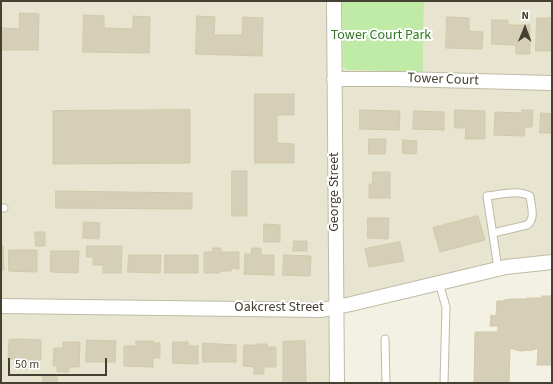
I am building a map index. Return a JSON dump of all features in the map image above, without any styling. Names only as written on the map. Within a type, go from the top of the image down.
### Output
[{"type":"street","name":"George Street","points":[[334,1],[337,383]]},
{"type":"street","name":"Tower Court","points":[[334,79],[552,83]]},
{"type":"street","name":"Oakcrest Street","points":[[1,306],[322,310],[498,268],[552,262]]},
{"type":"lane","points":[[492,233],[531,223],[530,196],[524,193],[487,196],[492,233],[498,268]]},
{"type":"lane","points":[[439,283],[446,307],[444,383]]},
{"type":"lane","points":[[385,339],[386,383]]},
{"type":"shaded area","points":[[1,1],[342,1],[343,61],[347,70],[423,72],[424,1],[552,1],[552,262],[336,307],[337,383],[1,383]]},
{"type":"green space","name":"Tower Court Park","points":[[342,1],[424,1],[423,72],[347,70],[343,66]]},
{"type":"building","points":[[20,13],[39,14],[38,50],[1,50],[1,28],[19,29]]},
{"type":"building","points":[[84,15],[104,16],[104,28],[133,29],[133,16],[150,17],[149,53],[83,52]]},
{"type":"building","points":[[197,16],[215,17],[214,35],[242,35],[243,17],[263,18],[262,56],[196,54]]},
{"type":"building","points":[[447,17],[469,18],[469,31],[483,32],[482,49],[446,48]]},
{"type":"building","points":[[537,18],[552,18],[552,51],[536,51]]},
{"type":"building","points":[[492,20],[508,20],[508,25],[530,25],[530,54],[516,54],[516,45],[492,44]]},
{"type":"building","points":[[255,94],[294,94],[294,115],[277,115],[277,143],[294,144],[294,163],[255,163]]},
{"type":"building","points":[[190,110],[190,163],[53,164],[53,111]]},
{"type":"building","points":[[360,110],[400,111],[399,130],[360,129]]},
{"type":"building","points":[[455,110],[485,111],[485,139],[465,139],[466,128],[455,128]]},
{"type":"building","points":[[522,110],[533,110],[532,127],[525,127],[524,136],[494,135],[495,112],[522,113]]},
{"type":"building","points":[[414,111],[444,112],[444,130],[413,129]]},
{"type":"building","points":[[541,113],[552,114],[552,133],[540,133]]},
{"type":"building","points":[[369,139],[386,139],[385,154],[369,154]]},
{"type":"building","points":[[403,140],[417,141],[416,154],[403,153]]},
{"type":"building","points":[[232,171],[247,171],[247,216],[232,216]]},
{"type":"building","points":[[373,172],[390,172],[390,198],[369,198],[369,184],[372,184]]},
{"type":"building","points":[[56,191],[192,193],[192,209],[56,208]]},
{"type":"building","points":[[478,216],[485,240],[440,252],[433,228]]},
{"type":"building","points":[[368,218],[389,218],[388,239],[368,238]]},
{"type":"building","points":[[84,222],[100,223],[99,239],[83,238]]},
{"type":"building","points":[[264,224],[280,225],[280,242],[264,242]]},
{"type":"building","points":[[35,232],[45,232],[45,246],[36,246]]},
{"type":"building","points":[[294,241],[307,241],[307,251],[293,251]]},
{"type":"building","points":[[400,242],[404,261],[369,267],[365,249]]},
{"type":"building","points":[[1,246],[3,246],[4,270],[1,270]]},
{"type":"building","points":[[87,246],[122,246],[121,273],[103,273],[103,265],[93,265],[93,257],[87,257]]},
{"type":"building","points":[[213,248],[221,248],[221,252],[239,252],[239,269],[231,268],[231,271],[204,273],[204,252],[213,252]]},
{"type":"building","points":[[252,248],[261,248],[261,255],[274,255],[274,275],[244,274],[245,254],[251,254]]},
{"type":"building","points":[[9,250],[37,250],[37,272],[9,271]]},
{"type":"building","points":[[51,251],[79,251],[78,273],[51,272]]},
{"type":"building","points":[[129,255],[161,255],[160,273],[128,272]]},
{"type":"building","points":[[165,255],[198,255],[198,273],[165,273]]},
{"type":"building","points":[[284,255],[311,256],[310,276],[283,275]]},
{"type":"building","points":[[542,296],[552,296],[552,365],[537,365],[538,348],[520,351],[510,348],[509,383],[474,383],[475,332],[498,332],[498,326],[490,326],[491,315],[496,316],[497,301],[542,298]]},
{"type":"building","points":[[9,340],[41,340],[41,360],[38,360],[38,364],[29,363],[29,359],[8,359]]},
{"type":"building","points":[[87,340],[116,341],[115,362],[86,362]]},
{"type":"building","points":[[136,341],[153,341],[153,343],[160,343],[160,358],[153,358],[153,367],[124,366],[124,346],[136,346]]},
{"type":"building","points":[[305,341],[306,383],[283,383],[283,342]]},
{"type":"building","points":[[63,342],[80,342],[79,367],[69,367],[69,372],[57,372],[57,366],[53,366],[54,348],[63,348]]},
{"type":"building","points":[[173,342],[188,342],[188,346],[198,346],[198,364],[173,363]]},
{"type":"building","points":[[203,343],[236,345],[236,362],[203,362]]},
{"type":"building","points":[[267,344],[267,347],[276,347],[276,367],[264,367],[264,374],[254,374],[254,367],[243,366],[244,345]]},
{"type":"building","points":[[43,375],[57,376],[57,383],[43,383]]}]
